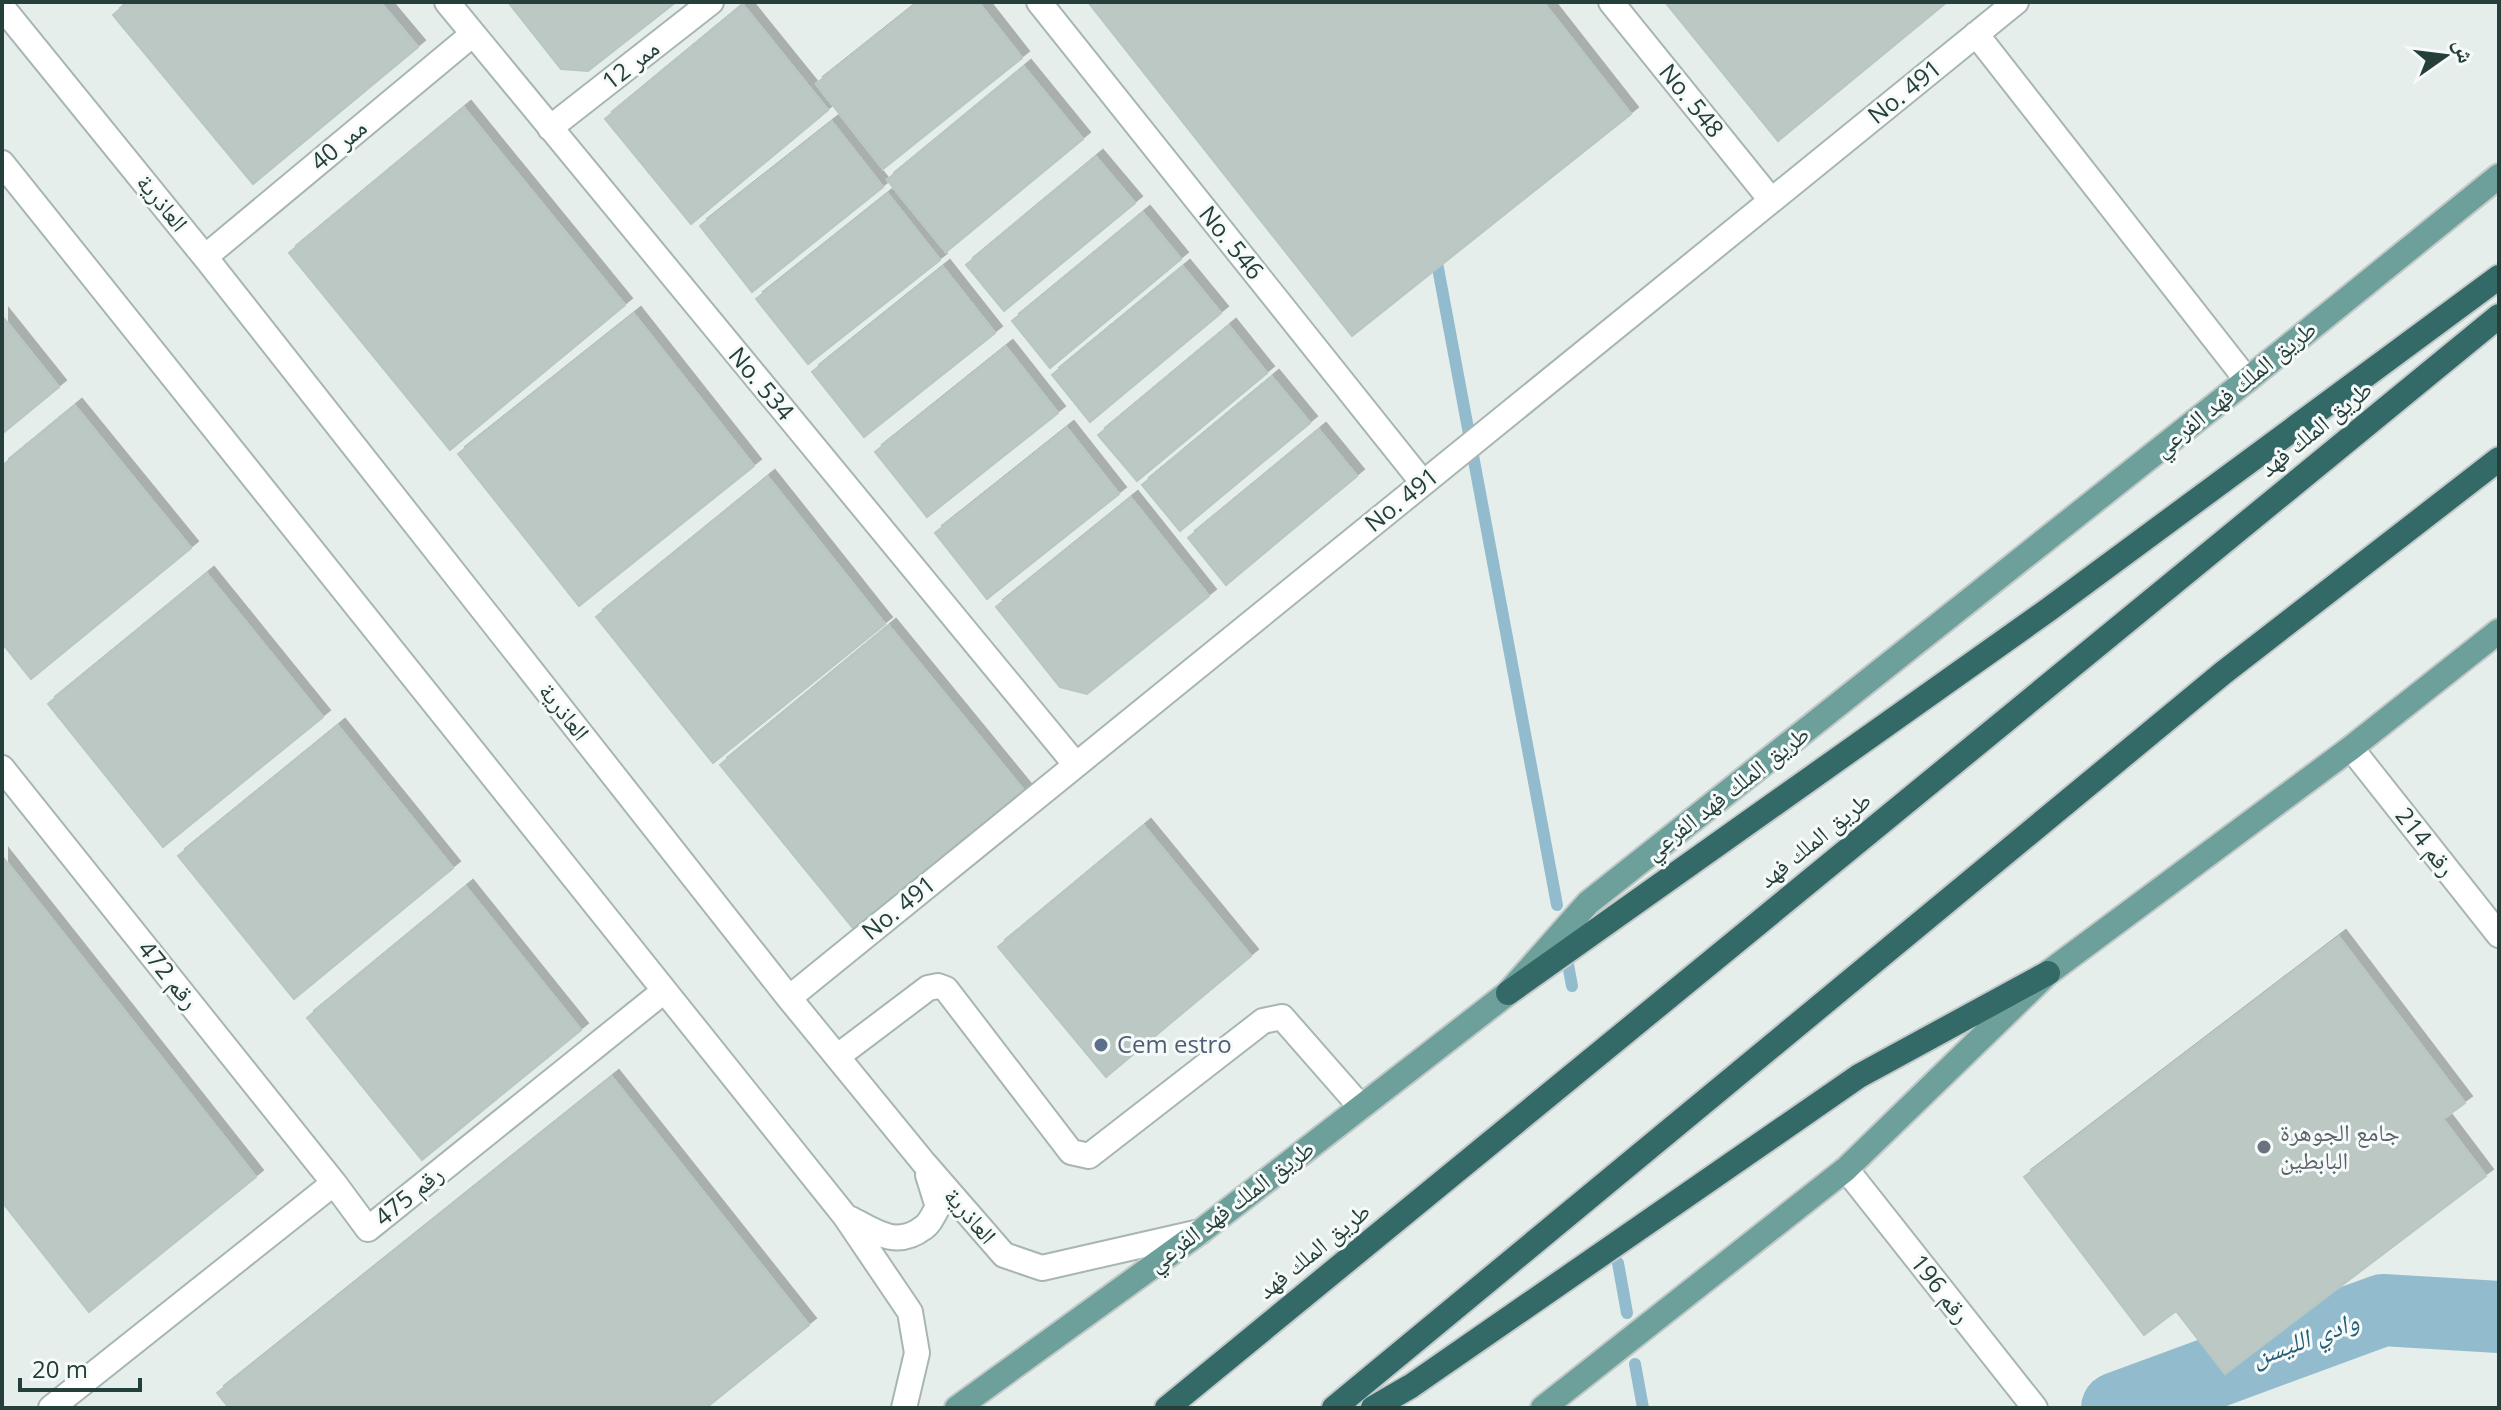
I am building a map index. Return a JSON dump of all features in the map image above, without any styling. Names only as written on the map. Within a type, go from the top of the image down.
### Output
[{"type":"highway","points":[[1508,993],[2048,610],[2499,277]]},
{"type":"highway","name":"طريق الملك فهد","points":[[1167,1408],[2499,316]]},
{"type":"highway","points":[[1334,1408],[2223,673],[2499,459]]},
{"type":"highway","points":[[1373,1408],[1411,1386],[1859,1076],[2048,973]]},
{"type":"main road","name":"طريق الملك فهد الفرعي","points":[[957,1408],[1200,1232],[1508,993],[1588,903],[2499,176]]},
{"type":"main road","points":[[1543,1408],[1846,1169],[2048,973],[2351,748],[2499,631]]},
{"type":"street","name":"No. 534","points":[[447,2],[1076,765]]},
{"type":"street","name":"ممر 12","points":[[550,128],[711,2]]},
{"type":"street","name":"No. 546","points":[[1039,2],[1423,483]]},
{"type":"street","name":"No. 548","points":[[1611,2],[1771,200]]},
{"type":"street","name":"No. 491","points":[[789,998],[2016,2]]},
{"type":"street","name":"العاذرية","points":[[2,7],[205,257],[789,998],[1004,1255],[1042,1268],[1200,1232]]},
{"type":"street","name":"ممر 40","points":[[205,257],[473,34]]},
{"type":"street","points":[[1976,34],[2247,380]]},
{"type":"street","points":[[2,163],[845,1216],[910,1312],[917,1353],[904,1408]]},
{"type":"street","name":"رقم 214","points":[[2351,748],[2499,935]]},
{"type":"street","name":"رقم 472","points":[[6,780],[334,1183]]},
{"type":"street","points":[[838,1056],[928,988],[938,986],[946,989],[1071,1152],[1089,1156],[1263,1021],[1282,1017],[1360,1106]]},
{"type":"street","name":"رقم 475","points":[[334,1183],[368,1229],[664,991]]},
{"type":"street","points":[[845,1216],[885,1237],[903,1237],[925,1228],[938,1207],[924,1163]]},
{"type":"street","name":"رقم 196","points":[[1846,1169],[2035,1408]]},
{"type":"street","points":[[51,1408],[334,1183]]},
{"type":"building","points":[[128,2],[380,2],[418,47],[253,184],[113,15]]},
{"type":"building","points":[[508,2],[676,2],[588,71],[561,69]]},
{"type":"building","points":[[919,2],[978,2],[1022,58],[883,169],[816,84]]},
{"type":"building","points":[[1088,2],[1543,2],[1631,114],[1352,336]]},
{"type":"building","points":[[1665,2],[1947,2],[1778,141]]},
{"type":"building","points":[[743,5],[828,110],[691,224],[605,119]]},
{"type":"building","points":[[1024,67],[1083,139],[946,252],[887,180]]},
{"type":"building","points":[[464,108],[625,305],[450,450],[289,253]]},
{"type":"building","points":[[832,122],[883,187],[752,292],[700,226]]},
{"type":"building","points":[[1096,157],[1135,203],[1004,311],[966,265]]},
{"type":"building","points":[[888,194],[940,260],[808,364],[756,299]]},
{"type":"building","points":[[1143,213],[1181,259],[1050,368],[1012,321]]},
{"type":"building","points":[[943,267],[995,333],[864,437],[812,372]]},
{"type":"building","points":[[1183,267],[1221,313],[1090,422],[1052,375]]},
{"type":"building","points":[[634,314],[754,466],[579,606],[458,454]]},
{"type":"building","points":[[2,316],[59,387],[2,434]]},
{"type":"building","points":[[1229,326],[1267,373],[1137,481],[1098,435]]},
{"type":"building","points":[[1006,347],[1058,413],[927,517],[875,452]]},
{"type":"building","points":[[1272,377],[1310,423],[1180,531],[1142,485]]},
{"type":"building","points":[[75,406],[191,548],[31,679],[2,643],[2,466]]},
{"type":"building","points":[[1067,428],[1119,494],[987,599],[935,533]]},
{"type":"building","points":[[1319,430],[1357,476],[1226,585],[1188,538]]},
{"type":"building","points":[[768,477],[885,624],[713,763],[596,617]]},
{"type":"building","points":[[1131,498],[1209,596],[1087,694],[1060,687],[996,607]]},
{"type":"building","points":[[207,574],[323,717],[163,847],[48,704]]},
{"type":"building","points":[[889,626],[1026,793],[857,933],[720,765]]},
{"type":"building","points":[[338,726],[453,868],[294,999],[178,856]]},
{"type":"building","points":[[1144,826],[1251,956],[1106,1077],[998,947]]},
{"type":"building","points":[[2,856],[256,1177],[89,1312],[2,1202]]},
{"type":"building","points":[[466,887],[581,1030],[422,1160],[307,1018]]},
{"type":"building","name":"جامع الجوهرة البابطين","points":[[2339,937],[2465,1103],[2443,1119],[2486,1176],[2225,1374],[2176,1311],[2144,1335],[2024,1177]]},
{"type":"building","points":[[612,1077],[809,1325],[706,1408],[229,1408],[217,1393]]},
{"type":"waterway","points":[[1435,252],[1557,905]]},
{"type":"waterway","points":[[1567,959],[1572,986]]},
{"type":"waterway","points":[[1618,1263],[1627,1313]]},
{"type":"waterway","name":"وادي الليسن","points":[[2117,1408],[2383,1310],[2499,1317]]},
{"type":"waterway","points":[[1635,1364],[1643,1408]]},
{"type":"place","name":"Cem estro","points":[[1101,1045]]},
{"type":"place","name":"جامع الجوهرة البابطين","points":[[2264,1147]]}]
